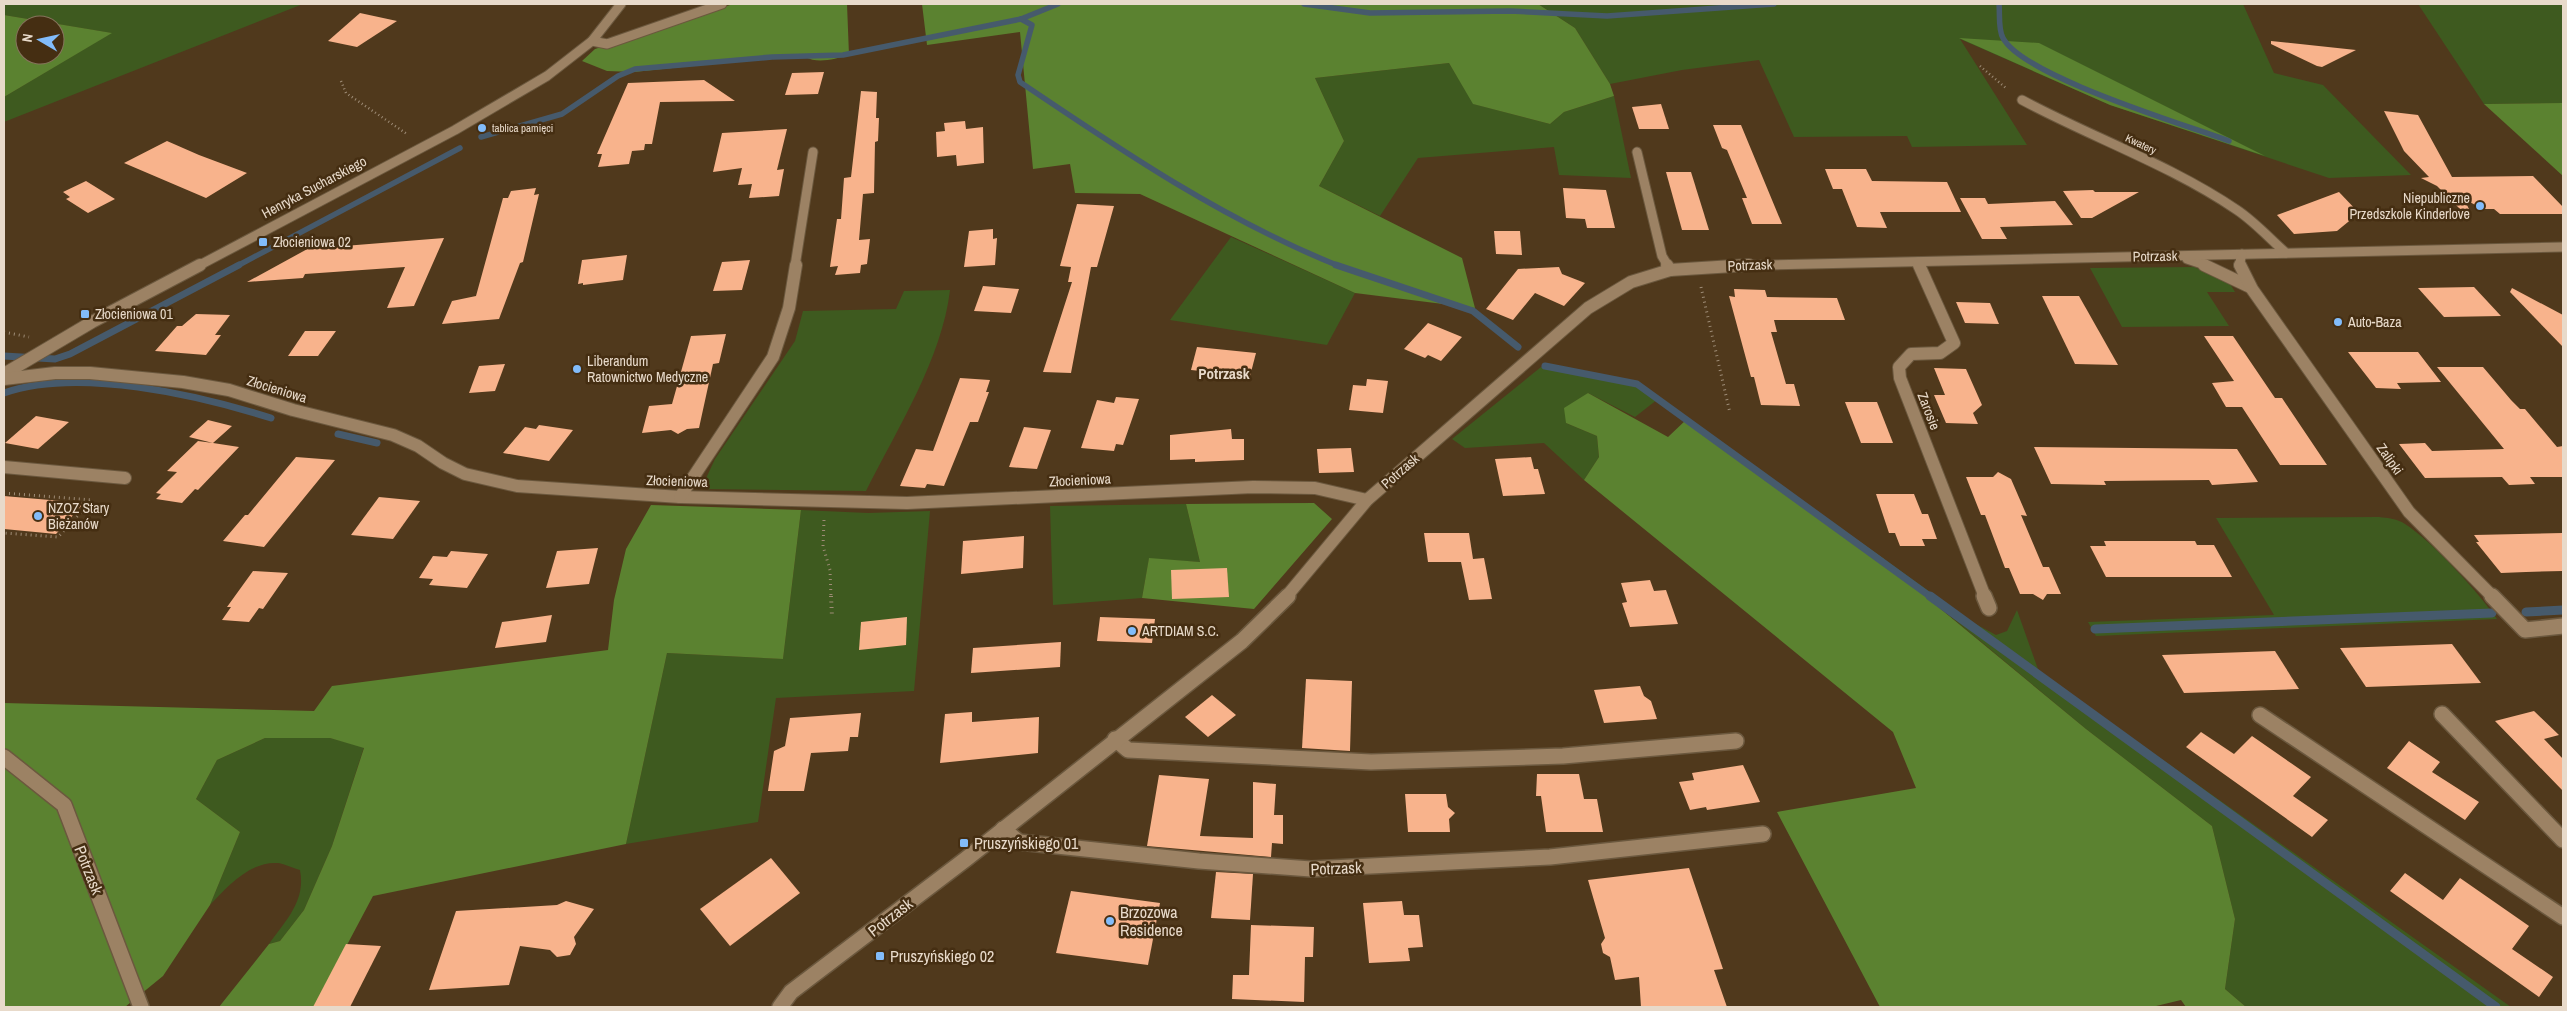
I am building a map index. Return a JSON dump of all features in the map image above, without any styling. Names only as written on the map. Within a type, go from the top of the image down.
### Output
[{"type":"street","name":"Henryka Sucharskiego","points":[[4,374],[49,346],[424,146],[547,76],[592,41],[621,4]]},
{"type":"street","points":[[592,41],[607,44],[722,4]]},
{"type":"street","name":"Kwatery","points":[[2022,100],[2067,124],[2197,185],[2239,211],[2286,252]]},
{"type":"street","points":[[680,496],[773,357],[789,308],[812,152]]},
{"type":"street","points":[[1637,152],[1662,256],[1670,270]]},
{"type":"street","name":"Potrzask","points":[[780,1007],[791,992],[1003,829],[1242,640],[1298,586],[1367,500],[1525,365],[1588,308],[1631,282],[1670,270],[1788,263],[1918,262],[2563,247]]},
{"type":"street","name":"Zalipki","points":[[2242,254],[2240,267],[2252,289],[2409,512],[2525,630],[2563,626]]},
{"type":"street","points":[[2170,255],[2193,260],[2217,269],[2241,280],[2252,289]]},
{"type":"street","name":"Zarosie","points":[[1918,262],[1954,343],[1940,352],[1911,354],[1899,367],[1900,378],[1989,608]]},
{"type":"street","name":"Złocieniowa","points":[[4,379],[55,373],[90,373],[199,384],[234,391],[293,410],[378,431],[418,446],[453,469],[498,482],[680,496],[907,503],[1252,487],[1314,488],[1367,500]]},
{"type":"street","points":[[4,467],[125,478]]},
{"type":"street","points":[[2442,714],[2563,840]]},
{"type":"street","points":[[2260,715],[2563,917]]},
{"type":"street","points":[[1115,739],[1128,750],[1371,762],[1562,756],[1736,741]]},
{"type":"street","name":"Potrzask","points":[[4,757],[64,805],[140,1007]]},
{"type":"street","name":"Potrzask","points":[[1003,829],[1020,842],[1198,861],[1311,870],[1550,857],[1763,834]]},
{"type":"path","points":[[1980,66],[2022,100]]},
{"type":"path","points":[[341,81],[346,93],[424,146]]},
{"type":"path","points":[[1699,277],[1730,413]]},
{"type":"path","points":[[4,493],[92,500],[58,537],[4,533]]},
{"type":"path","points":[[832,617],[830,570],[823,546],[823,523],[835,500]]},
{"type":"green space","points":[[4,4],[303,4],[4,122],[4,97],[58,65],[65,65],[65,61],[111,33],[65,25],[65,15],[15,15],[15,17],[4,15]]},
{"type":"green space","points":[[733,4],[847,4],[849,55],[827,60],[815,60],[805,57],[749,60],[634,72],[607,71],[582,61],[595,49]]},
{"type":"green space","points":[[922,4],[1538,4],[1575,28],[1610,84],[1614,96],[1564,112],[1550,124],[1473,104],[1449,63],[1315,78],[1344,141],[1319,186],[1462,258],[1475,308],[1355,293],[1140,194],[1075,193],[1070,164],[1033,169],[1020,32],[927,45]]},
{"type":"green space","points":[[1538,4],[2243,4],[2274,73],[2323,85],[2411,175],[2329,178],[2110,105],[1960,39],[2027,145],[1912,147],[1907,136],[1794,137],[1759,60],[1682,70],[1610,84],[1575,28]]},
{"type":"green space","points":[[2418,4],[2563,4],[2563,103],[2484,104]]},
{"type":"green space","points":[[4,15],[15,17],[15,65],[58,65],[4,97]]},
{"type":"green space","points":[[65,25],[112,33],[65,61]]},
{"type":"green space","points":[[1959,38],[2039,43],[2265,156],[2110,105]]},
{"type":"green space","points":[[1449,63],[1474,104],[1550,124],[1564,112],[1614,96],[1631,178],[1559,175],[1554,147],[1418,158],[1380,216],[1319,186],[1344,141],[1315,78]]},
{"type":"green space","points":[[2563,103],[2563,176],[2484,104]]},
{"type":"green space","points":[[1231,237],[1355,293],[1327,345],[1170,320]]},
{"type":"green space","points":[[2194,267],[2229,282],[2235,292],[2207,292],[2229,326],[2122,327],[2090,268]]},
{"type":"green space","points":[[950,290],[938,342],[928,368],[866,491],[701,489],[715,459],[795,341],[803,311],[896,309],[904,291]]},
{"type":"green space","points":[[1541,367],[1634,385],[1658,399],[1635,417],[1588,393],[1566,423],[1597,436],[1599,457],[1584,480],[1544,443],[1465,448],[1452,439]]},
{"type":"green space","points":[[1588,393],[1668,437],[1687,419],[1884,559],[1885,563],[2086,729],[2212,826],[2235,919],[2225,989],[2246,1007],[2186,1007],[2181,1000],[2152,1007],[1880,1007],[1777,812],[1916,788],[1893,732],[1584,480],[1599,457],[1597,436],[1566,423],[1564,408]]},
{"type":"green space","points":[[1314,503],[1332,519],[1254,609],[1142,598],[1149,558],[1200,562],[1186,504]]},
{"type":"green space","points":[[1186,504],[1200,562],[1149,559],[1142,598],[1053,605],[1050,506]]},
{"type":"green space","points":[[651,505],[801,510],[783,659],[667,653],[626,844],[373,896],[314,1007],[219,1007],[269,944],[280,941],[304,910],[332,846],[364,748],[330,738],[265,738],[217,760],[196,799],[240,832],[210,905],[163,976],[125,1007],[4,1007],[4,703],[314,711],[332,686],[608,650],[614,600],[626,549]]},
{"type":"green space","points":[[801,510],[868,513],[930,511],[914,691],[776,698],[758,822],[626,844],[667,653],[783,659]]},
{"type":"green space","points":[[2379,517],[2402,522],[2428,542],[2467,582],[2497,619],[2096,636],[2088,622],[2274,615],[2216,518]]},
{"type":"green space","points":[[1884,559],[1972,622],[1996,635],[2007,631],[2017,610],[2039,672],[2511,1007],[2246,1007],[2225,989],[2235,919],[2212,826],[2086,729],[1885,562]]},
{"type":"green space","points":[[265,738],[330,738],[364,747],[332,846],[304,910],[280,941],[269,944],[288,918],[297,901],[301,881],[300,870],[278,863],[258,866],[240,876],[210,905],[240,832],[196,799],[217,760]]},
{"type":"building","points":[[360,13],[397,21],[357,47],[328,41]]},
{"type":"building","points":[[2271,41],[2356,50],[2322,67],[2271,44]]},
{"type":"building","points":[[824,72],[818,94],[785,95],[792,73]]},
{"type":"building","points":[[704,80],[735,101],[660,102],[652,144],[645,144],[644,150],[632,151],[629,164],[598,167],[602,154],[597,154],[628,83]]},
{"type":"building","points":[[861,91],[877,92],[876,118],[879,118],[878,141],[875,142],[874,193],[863,194],[859,240],[870,239],[867,264],[861,265],[860,273],[835,275],[838,266],[830,267],[837,219],[841,219],[844,178],[851,177]]},
{"type":"building","points":[[1661,104],[1669,129],[1639,129],[1632,107]]},
{"type":"building","points":[[2384,111],[2418,115],[2452,177],[2533,176],[2563,207],[2563,214],[2500,214],[2494,209],[2483,209],[2464,199],[2469,209],[2464,213],[2437,186],[2421,178],[2429,177],[2404,151]]},
{"type":"building","points":[[965,121],[966,129],[983,127],[984,163],[957,166],[956,155],[937,157],[936,132],[945,131],[944,123]]},
{"type":"building","points":[[1713,125],[1741,125],[1782,224],[1752,224],[1742,198],[1747,198],[1727,150],[1722,148]]},
{"type":"building","points":[[787,129],[777,170],[784,169],[779,196],[749,198],[752,184],[738,185],[742,168],[713,172],[722,133]]},
{"type":"building","points":[[167,141],[247,173],[206,198],[124,163]]},
{"type":"building","points":[[1825,169],[1866,169],[1872,181],[1947,182],[1961,212],[1880,212],[1887,228],[1857,227],[1842,189],[1833,189]]},
{"type":"building","points":[[1666,172],[1691,172],[1709,230],[1682,230]]},
{"type":"building","points":[[86,181],[115,199],[88,213],[66,199],[70,197],[63,192]]},
{"type":"building","points":[[536,188],[534,195],[539,194],[523,262],[520,263],[499,319],[442,324],[452,301],[476,296],[503,198],[508,198],[511,191]]},
{"type":"building","points":[[1563,188],[1606,190],[1615,228],[1587,228],[1585,219],[1566,218]]},
{"type":"building","points":[[2093,190],[2095,192],[2139,192],[2092,218],[2081,218],[2063,191]]},
{"type":"building","points":[[2339,192],[2359,213],[2337,231],[2294,234],[2277,215]]},
{"type":"building","points":[[1960,198],[1985,198],[1988,204],[2055,201],[2073,225],[2000,227],[2007,239],[1982,239]]},
{"type":"building","points":[[1077,204],[1114,206],[1097,267],[1091,267],[1071,373],[1043,372],[1072,282],[1068,282],[1071,267],[1060,266]]},
{"type":"building","points":[[993,229],[993,239],[997,238],[995,265],[964,267],[969,231]]},
{"type":"building","points":[[1494,231],[1520,231],[1522,255],[1496,254]]},
{"type":"building","points":[[444,238],[414,306],[387,308],[405,267],[305,274],[303,278],[247,282],[322,241],[319,248]]},
{"type":"building","points":[[627,255],[623,280],[578,284],[582,260]]},
{"type":"building","points":[[750,260],[742,290],[713,291],[722,262]]},
{"type":"building","points":[[1559,267],[1562,274],[1585,283],[1564,306],[1535,293],[1513,320],[1486,309],[1518,269]]},
{"type":"building","points":[[983,286],[1019,289],[1011,313],[974,311]]},
{"type":"building","points":[[2474,287],[2501,316],[2444,317],[2418,288]]},
{"type":"building","points":[[2512,288],[2563,315],[2563,347],[2510,292]]},
{"type":"building","points":[[1734,289],[1765,290],[1767,297],[1837,298],[1845,320],[1774,320],[1777,332],[1771,332],[1786,384],[1794,384],[1800,406],[1761,405],[1754,377],[1751,377],[1729,296],[1735,297]]},
{"type":"building","points":[[2042,296],[2079,296],[2118,365],[2075,364]]},
{"type":"building","points":[[1956,302],[1990,303],[1999,324],[1965,323]]},
{"type":"building","points":[[196,314],[230,315],[215,335],[221,335],[206,355],[155,351],[177,326],[182,326]]},
{"type":"building","points":[[1428,323],[1462,337],[1441,361],[1428,355],[1425,358],[1404,349]]},
{"type":"building","points":[[305,331],[336,331],[318,356],[288,356]]},
{"type":"building","points":[[726,334],[719,363],[713,364],[699,428],[687,429],[678,434],[671,430],[642,433],[649,406],[672,404],[691,336]]},
{"type":"building","points":[[2204,336],[2233,336],[2275,398],[2282,398],[2327,465],[2280,465],[2242,407],[2226,407],[2212,383],[2234,381]]},
{"type":"building","points":[[1197,347],[1256,353],[1250,376],[1191,370]]},
{"type":"building","points":[[2348,352],[2418,352],[2441,382],[2397,383],[2401,389],[2376,388]]},
{"type":"building","points":[[505,364],[495,391],[469,393],[479,366]]},
{"type":"building","points":[[2437,367],[2483,367],[2520,409],[2525,409],[2557,447],[2563,446],[2563,477],[2530,477],[2535,484],[2509,485],[2502,477],[2425,478],[2399,444],[2425,443],[2432,451],[2504,449]]},
{"type":"building","points":[[1934,368],[1966,369],[1982,405],[1973,413],[1978,424],[1946,423],[1934,395],[1945,395]]},
{"type":"building","points":[[960,378],[990,380],[986,392],[989,392],[978,422],[970,422],[944,486],[927,484],[925,488],[900,486],[916,449],[933,451]]},
{"type":"building","points":[[1367,379],[1388,381],[1383,413],[1349,410],[1353,385],[1366,386]]},
{"type":"building","points":[[1116,397],[1139,399],[1123,445],[1116,444],[1114,451],[1081,448],[1097,400],[1114,403]]},
{"type":"building","points":[[1845,402],[1877,402],[1893,443],[1861,443]]},
{"type":"building","points":[[36,416],[69,422],[38,449],[5,443]]},
{"type":"building","points":[[208,420],[232,426],[213,443],[189,437]]},
{"type":"building","points":[[539,425],[573,430],[549,461],[503,453],[525,427],[536,429]]},
{"type":"building","points":[[1024,427],[1051,430],[1037,469],[1009,467]]},
{"type":"building","points":[[1231,429],[1232,439],[1244,439],[1244,460],[1195,462],[1195,459],[1170,460],[1170,435]]},
{"type":"building","points":[[198,441],[239,447],[198,490],[195,489],[182,503],[156,499],[161,494],[156,493],[177,472],[167,471]]},
{"type":"building","points":[[2034,447],[2237,449],[2258,482],[2212,485],[2209,480],[2104,481],[2106,485],[2051,484]]},
{"type":"building","points":[[1351,448],[1354,472],[1319,473],[1317,449]]},
{"type":"building","points":[[296,457],[335,460],[264,547],[223,541],[245,515],[248,515]]},
{"type":"building","points":[[1531,457],[1534,469],[1538,469],[1545,494],[1503,496],[1495,459]]},
{"type":"building","points":[[1998,472],[2011,479],[2027,516],[2021,515],[2043,567],[2049,567],[2061,594],[2047,594],[2043,600],[2033,594],[2020,594],[2009,568],[2005,568],[1985,515],[1981,515],[1966,477],[1993,477]]},
{"type":"building","points":[[1876,494],[1914,494],[1922,514],[1928,514],[1937,539],[1922,539],[1925,546],[1900,546],[1895,533],[1889,533]]},
{"type":"building","name":"NZOZ Stary Bieżanów","points":[[4,496],[84,503],[56,534],[4,529]]},
{"type":"building","points":[[379,497],[420,501],[393,539],[351,535]]},
{"type":"building","points":[[1424,533],[1469,533],[1473,559],[1484,558],[1492,599],[1469,600],[1461,562],[1428,562]]},
{"type":"building","points":[[2563,533],[2563,571],[2501,573],[2476,542],[2479,542],[2474,535]]},
{"type":"building","points":[[1024,536],[1023,568],[961,574],[963,541]]},
{"type":"building","points":[[2104,541],[2195,541],[2197,545],[2214,545],[2232,577],[2106,577],[2090,546],[2106,546]]},
{"type":"building","points":[[598,548],[589,584],[546,588],[557,551]]},
{"type":"building","points":[[451,551],[488,554],[467,588],[429,585],[433,579],[419,578],[433,556],[447,557]]},
{"type":"building","points":[[1227,568],[1229,597],[1172,599],[1171,570]]},
{"type":"building","points":[[253,571],[288,573],[263,609],[259,608],[249,622],[222,620],[231,607],[227,607]]},
{"type":"building","points":[[1650,580],[1654,591],[1666,590],[1678,624],[1630,627],[1622,603],[1627,602],[1621,583]]},
{"type":"building","points":[[552,615],[546,642],[495,648],[502,622]]},
{"type":"building","points":[[907,617],[906,645],[859,650],[861,622]]},
{"type":"building","points":[[1100,617],[1155,619],[1152,643],[1097,641]]},
{"type":"building","points":[[1061,642],[1060,667],[971,673],[973,648]]},
{"type":"building","points":[[2452,644],[2481,683],[2366,687],[2340,648]]},
{"type":"building","points":[[2275,651],[2299,689],[2184,693],[2162,655]]},
{"type":"building","points":[[1306,679],[1352,681],[1350,751],[1302,748]]},
{"type":"building","points":[[1640,686],[1644,696],[1651,701],[1657,719],[1604,723],[1594,690]]},
{"type":"building","points":[[1212,695],[1236,715],[1208,737],[1185,717]]},
{"type":"building","points":[[2534,711],[2559,735],[2544,739],[2563,759],[2563,791],[2495,721]]},
{"type":"building","points":[[972,712],[972,722],[1039,717],[1038,753],[940,763],[945,714]]},
{"type":"building","points":[[861,713],[858,737],[850,737],[848,751],[811,753],[804,791],[768,791],[774,751],[785,746],[790,718]]},
{"type":"building","points":[[2201,732],[2234,754],[2252,736],[2311,777],[2293,796],[2328,820],[2312,837],[2186,747]]},
{"type":"building","points":[[2409,741],[2440,762],[2432,772],[2479,802],[2465,820],[2387,768]]},
{"type":"building","points":[[1743,765],[1760,802],[1707,810],[1706,807],[1690,810],[1679,782],[1694,780],[1692,773]]},
{"type":"building","points":[[1537,774],[1579,774],[1584,799],[1597,799],[1603,832],[1546,832],[1541,796],[1536,796]]},
{"type":"building","points":[[1159,775],[1209,779],[1200,836],[1253,838],[1253,782],[1276,784],[1274,815],[1283,815],[1283,844],[1272,843],[1271,857],[1147,846]]},
{"type":"building","points":[[1405,794],[1446,794],[1448,807],[1455,813],[1449,819],[1450,832],[1408,832]]},
{"type":"building","points":[[771,858],[800,893],[730,946],[700,909]]},
{"type":"building","points":[[1689,868],[1723,969],[1714,970],[1727,1007],[1641,1007],[1639,977],[1615,980],[1610,957],[1603,953],[1601,944],[1605,938],[1588,880]]},
{"type":"building","points":[[1216,872],[1253,874],[1250,920],[1211,918]]},
{"type":"building","points":[[2405,873],[2443,900],[2460,878],[2529,926],[2512,949],[2553,977],[2539,997],[2390,891]]},
{"type":"building","name":"Brzozowa Residence","points":[[1071,891],[1160,903],[1148,965],[1056,953]]},
{"type":"building","points":[[566,901],[594,909],[574,937],[576,944],[570,955],[557,957],[550,950],[520,946],[509,985],[429,990],[456,911],[557,905]]},
{"type":"building","points":[[1402,901],[1404,915],[1419,915],[1423,947],[1408,948],[1410,961],[1369,963],[1363,903]]},
{"type":"building","points":[[1251,925],[1314,927],[1313,957],[1305,957],[1304,1002],[1232,999],[1233,975],[1249,975]]},
{"type":"building","points":[[346,944],[381,946],[350,1007],[313,1007]]},
{"type":"waterway","points":[[1021,19],[1058,4]]},
{"type":"waterway","points":[[1304,4],[1370,13],[1510,11],[1607,16],[1774,4]]},
{"type":"waterway","points":[[1999,4],[2001,35],[2017,53],[2040,68],[2106,97],[2229,141]]},
{"type":"waterway","points":[[481,137],[562,114],[618,76],[635,69],[772,57],[843,55],[1021,19]]},
{"type":"waterway","points":[[1021,19],[1032,25],[1018,75],[1020,82],[1135,158],[1214,206],[1296,248],[1339,266]]},
{"type":"waterway","points":[[237,266],[460,148]]},
{"type":"waterway","points":[[4,356],[55,359],[70,354],[239,265]]},
{"type":"waterway","points":[[1336,265],[1473,311],[1518,347]]},
{"type":"waterway","points":[[1545,366],[1637,384],[1931,597]]},
{"type":"waterway","points":[[4,393],[34,386],[67,383],[102,383],[174,393],[271,418]]},
{"type":"waterway","points":[[338,434],[377,443]]},
{"type":"waterway","points":[[1930,596],[2496,1007]]},
{"type":"waterway","points":[[2526,612],[2563,610]]},
{"type":"waterway","points":[[2095,629],[2492,613]]},
{"type":"place","name":"tablica pamięci","points":[[482,128]]},
{"type":"place","name":"Niepubliczne Przedszkole Kinderlove","points":[[2480,206]]},
{"type":"place","name":"Złocieniowa 02","points":[[263,242]]},
{"type":"place","name":"Złocieniowa 01","points":[[85,314]]},
{"type":"place","name":"Auto-Baza","points":[[2338,322]]},
{"type":"place","name":"Liberandum Ratownictwo Medyczne","points":[[577,369]]},
{"type":"place","name":"NZOZ Stary Bieżanów","points":[[38,516]]},
{"type":"place","name":"ARTDIAM S.C.","points":[[1132,631]]},
{"type":"place","name":"Pruszyńskiego 01","points":[[964,843]]},
{"type":"place","name":"Brzozowa Residence","points":[[1110,921]]},
{"type":"place","name":"Pruszyńskiego 02","points":[[880,956]]},
{"type":"district","name":"Potrzask","points":[[1224,373]]}]
